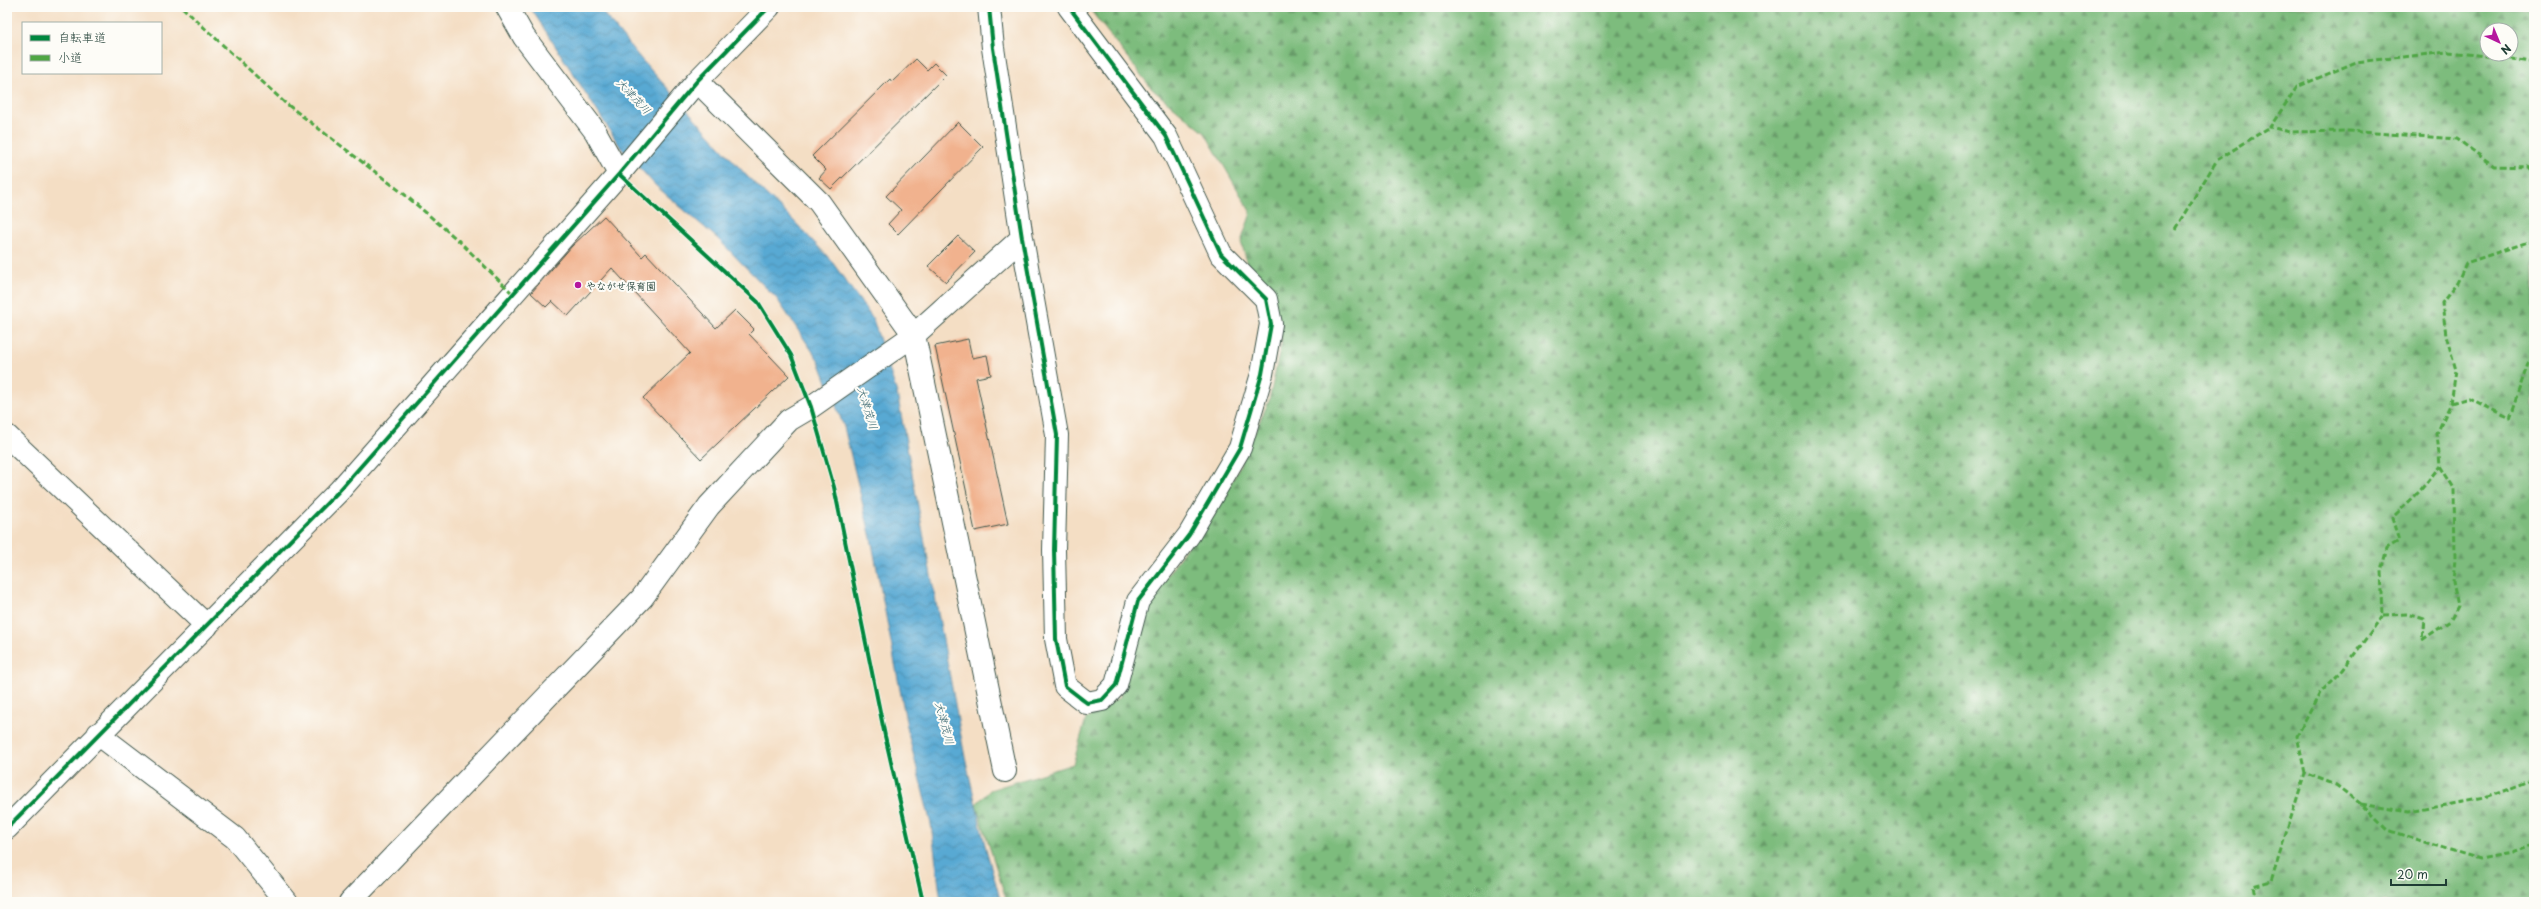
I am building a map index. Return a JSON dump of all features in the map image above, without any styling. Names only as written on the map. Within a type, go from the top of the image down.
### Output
[{"type":"street","points":[[507,7],[524,37],[594,131],[619,174]]},
{"type":"street","points":[[7,828],[339,491],[619,174],[697,81],[769,7]]},
{"type":"street","points":[[989,7],[993,48],[1022,238],[1056,435],[1054,550],[1056,639],[1065,686],[1087,703],[1102,700],[1116,685],[1138,601],[1190,535],[1240,448],[1262,374],[1271,324],[1266,298],[1221,254],[1166,136],[1069,7]]},
{"type":"street","points":[[697,81],[819,202],[914,335],[1005,771]]},
{"type":"street","points":[[350,902],[642,598],[709,506],[789,420],[811,407],[914,335],[1022,238]]},
{"type":"street","points":[[7,436],[207,626]]},
{"type":"street","points":[[98,734],[235,838],[287,902]]},
{"type":"green space","points":[[1088,7],[2534,7],[2534,902],[1007,902],[976,804],[990,790],[1073,764],[1086,719],[1120,697],[1143,611],[1234,478],[1269,401],[1282,340],[1272,307],[1259,300],[1241,242],[1251,213],[1205,133],[1152,89]]},
{"type":"water","name":"大津茂川","points":[[530,7],[598,7],[641,59],[747,176],[791,218],[830,259],[873,319],[897,393],[964,752],[985,845],[1001,902],[941,902],[931,824],[909,737],[871,538],[844,427],[819,361],[777,299],[717,238],[656,186],[621,148]]},
{"type":"building","points":[[916,59],[927,70],[934,63],[946,75],[831,189],[819,178],[826,170],[812,156],[890,79],[892,82]]},
{"type":"building","points":[[958,122],[983,147],[898,234],[888,224],[901,210],[886,196]]},
{"type":"building","points":[[604,216],[642,257],[646,253],[716,328],[735,310],[754,329],[749,334],[789,376],[701,459],[643,398],[690,353],[612,268],[568,316],[552,301],[546,307],[531,293],[572,246]]},
{"type":"building","points":[[958,236],[975,252],[946,282],[928,266]]},
{"type":"building","points":[[968,339],[972,358],[987,355],[991,375],[976,378],[1008,524],[975,531],[935,346]]},
{"type":"marked path","points":[[182,7],[284,102],[404,194],[459,241],[513,294]]},
{"type":"marked path","points":[[2534,63],[2513,59],[2448,52],[2356,62],[2297,87],[2270,127],[2290,132],[2348,131],[2457,139],[2494,166],[2528,167],[2534,173]]},
{"type":"marked path","points":[[2175,229],[2217,160],[2270,127]]},
{"type":"marked path","points":[[2383,615],[2408,614],[2424,619],[2422,640],[2450,621],[2458,606],[2453,582],[2455,559],[2454,488],[2440,466],[2437,433],[2451,403],[2456,370],[2446,335],[2442,303],[2457,283],[2466,263],[2534,240]]},
{"type":"marked path","points":[[2451,403],[2469,398],[2509,418],[2529,361],[2534,361]]},
{"type":"marked path","points":[[2305,773],[2297,736],[2320,693],[2343,670],[2383,615],[2381,571],[2387,548],[2399,541],[2392,518],[2419,492],[2440,466]]},
{"type":"marked path","points":[[2256,902],[2253,886],[2271,881],[2305,773],[2336,785],[2361,804],[2387,830],[2437,846],[2480,859],[2511,853],[2534,844]]},
{"type":"marked path","points":[[2361,804],[2409,812],[2484,798],[2534,779]]},
{"type":"cycle path","points":[[7,828],[339,491],[619,174],[697,81],[769,7]]},
{"type":"cycle path","points":[[989,7],[993,48],[1022,238],[1057,435],[1054,550],[1056,639],[1065,686],[1087,703],[1102,700],[1116,685],[1138,601],[1189,535],[1240,448],[1262,374],[1271,324],[1266,299],[1221,254],[1166,136],[1069,7]]},
{"type":"cycle path","points":[[619,174],[758,302],[791,355],[811,407],[834,487],[885,736],[923,902]]},
{"type":"place","name":"やながせ保育園","points":[[578,285]]}]
